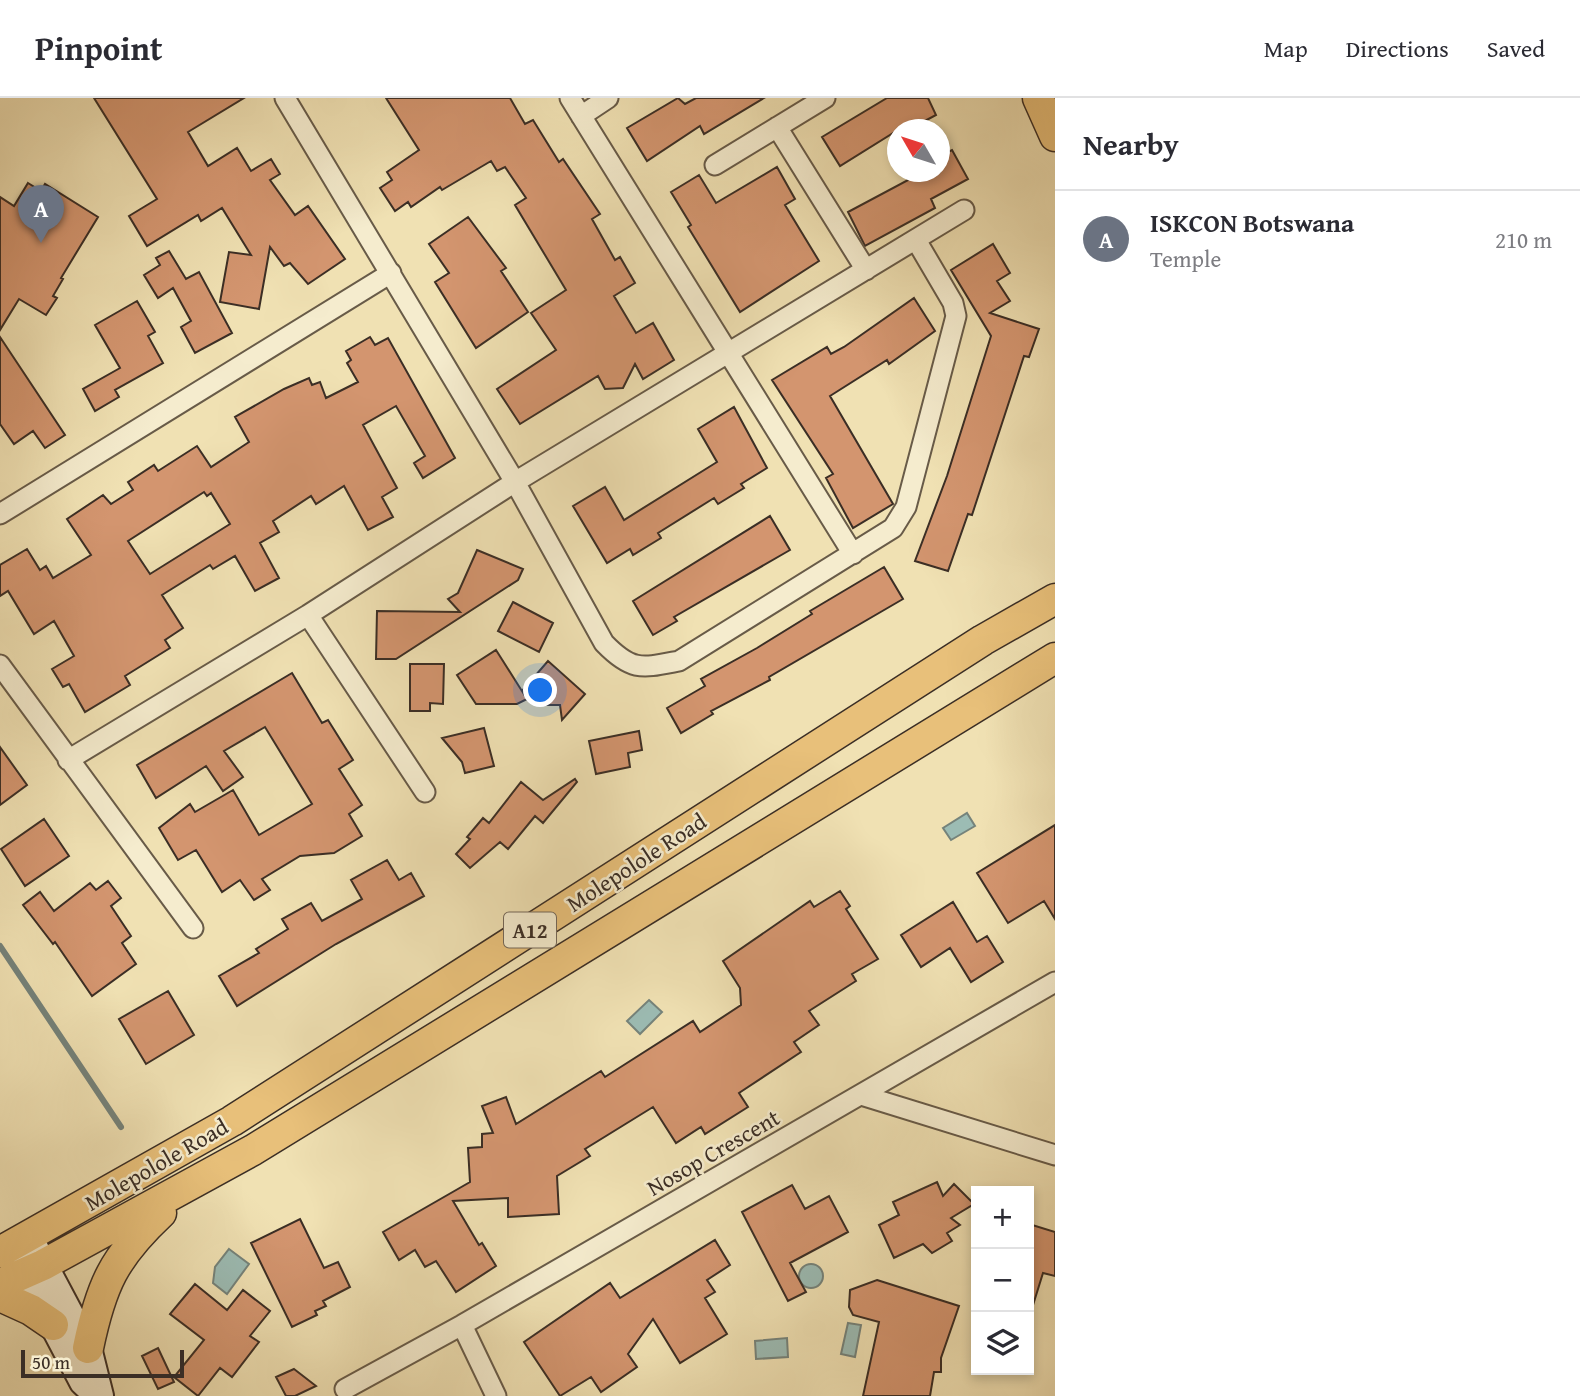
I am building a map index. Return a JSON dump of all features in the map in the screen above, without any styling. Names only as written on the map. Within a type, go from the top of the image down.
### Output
[{"type":"main road","points":[[1038,98],[1055,136]]},
{"type":"main road","name":"Molepolole Road","points":[[18,1259],[971,648],[1055,599]]},
{"type":"main road","name":"Molepolole Road","points":[[18,1259],[189,1186],[1055,658]]},
{"type":"main road","points":[[88,1348],[96,1310],[109,1275],[131,1241],[189,1186]]},
{"type":"main road","points":[[0,1296],[31,1310],[53,1325]]},
{"type":"street","points":[[285,98],[515,482],[604,643],[622,662],[642,668],[679,661],[893,528],[906,507],[955,330],[953,303],[916,240]]},
{"type":"street","points":[[570,98],[853,554]]},
{"type":"street","points":[[581,116],[608,98]]},
{"type":"street","points":[[715,165],[825,98]]},
{"type":"street","points":[[777,127],[866,270]]},
{"type":"street","points":[[68,760],[308,615],[515,482],[964,210]]},
{"type":"street","points":[[0,514],[391,273]]},
{"type":"street","points":[[308,615],[425,792]]},
{"type":"street","points":[[0,666],[193,928]]},
{"type":"street","name":"Nosop Crescent","points":[[345,1389],[462,1325],[1055,982]]},
{"type":"street","points":[[861,1095],[1055,1155]]},
{"type":"street","points":[[18,1259],[83,1382],[99,1396]]},
{"type":"street","points":[[18,1259],[88,1348],[99,1396]]},
{"type":"street","points":[[462,1325],[496,1396]]},
{"type":"water","points":[[967,813],[975,826],[951,840],[943,828]]},
{"type":"water","points":[[649,1000],[662,1012],[640,1034],[627,1021]]},
{"type":"water","points":[[229,1249],[249,1264],[227,1294],[213,1283],[215,1267]]},
{"type":"water","points":[[811,1264],[819,1268],[823,1276],[819,1284],[811,1288],[803,1284],[799,1276],[803,1268]]},
{"type":"water","points":[[848,1323],[861,1325],[855,1357],[841,1354]]},
{"type":"water","points":[[787,1338],[788,1357],[756,1359],[755,1341]]},
{"type":"building","points":[[94,98],[244,98],[188,132],[208,166],[237,148],[251,171],[271,159],[280,174],[270,180],[295,215],[308,206],[345,259],[308,284],[290,263],[284,266],[270,247],[259,309],[220,302],[229,252],[251,255],[222,208],[201,221],[198,215],[147,246],[129,216],[157,199]]},
{"type":"building","points":[[386,98],[510,98],[525,124],[533,120],[559,162],[563,159],[600,214],[592,219],[615,260],[620,257],[635,283],[614,296],[636,333],[653,323],[674,360],[643,379],[635,364],[623,388],[605,389],[598,376],[520,424],[497,389],[556,350],[531,313],[566,290],[515,205],[526,198],[505,167],[497,171],[491,161],[442,190],[440,187],[411,207],[408,202],[395,211],[380,188],[392,180],[387,172],[419,150]]},
{"type":"building","points":[[678,98],[685,104],[696,98],[764,98],[704,134],[700,126],[647,161],[627,128]]},
{"type":"building","points":[[887,98],[928,98],[936,115],[929,119],[887,119],[887,137],[840,166],[822,137]]},
{"type":"building","points":[[952,150],[968,179],[931,199],[935,208],[865,246],[848,212],[904,182],[950,182]]},
{"type":"building","points":[[777,167],[795,199],[785,205],[819,261],[740,312],[688,227],[691,225],[671,192],[699,175],[716,203]]},
{"type":"building","points":[[28,183],[41,191],[45,184],[98,217],[61,278],[63,279],[53,296],[57,298],[46,315],[19,299],[0,330],[0,197],[14,206]]},
{"type":"building","points":[[468,217],[506,268],[501,271],[528,312],[476,348],[435,282],[449,273],[429,244]]},
{"type":"building","points":[[993,244],[1010,273],[997,281],[1010,301],[990,313],[1039,329],[1029,357],[1024,356],[972,515],[968,514],[948,571],[915,561],[947,476],[991,336],[951,270]]},
{"type":"building","points":[[169,251],[186,279],[199,272],[232,333],[195,353],[181,327],[191,321],[173,288],[158,298],[144,275],[160,265],[156,258]]},
{"type":"building","points":[[914,298],[935,331],[889,364],[887,360],[830,396],[893,504],[853,528],[826,478],[833,474],[772,380],[827,347],[831,354],[844,347]]},
{"type":"building","points":[[137,301],[155,332],[148,336],[163,363],[115,390],[119,397],[95,411],[83,389],[120,368],[95,325]]},
{"type":"building","points":[[0,337],[65,435],[45,448],[33,431],[14,444],[0,424]]},
{"type":"building","points":[[370,337],[375,345],[388,338],[455,458],[423,478],[414,463],[425,456],[396,406],[363,425],[397,488],[382,497],[393,517],[368,530],[344,486],[316,504],[311,496],[273,521],[279,532],[260,543],[279,578],[255,591],[235,556],[213,569],[210,565],[162,595],[183,628],[165,640],[170,648],[125,676],[130,685],[85,712],[69,684],[63,687],[52,669],[74,656],[54,621],[34,634],[8,591],[0,596],[0,565],[27,549],[40,570],[46,566],[53,578],[91,555],[67,519],[103,495],[111,504],[133,490],[128,482],[154,465],[158,471],[197,446],[211,467],[249,442],[235,417],[284,389],[309,378],[312,385],[320,382],[326,398],[358,382],[347,363],[351,360],[346,351]],"holes":[[[204,492],[207,496],[211,493],[230,524],[150,574],[128,541]]]},
{"type":"building","points":[[734,407],[767,468],[741,484],[744,488],[718,504],[714,498],[658,533],[661,538],[633,555],[630,549],[607,563],[573,506],[605,487],[624,520],[717,462],[698,429]]},
{"type":"building","points":[[770,516],[790,550],[674,617],[677,621],[653,635],[633,601]]},
{"type":"building","points":[[477,550],[523,569],[518,580],[396,659],[376,659],[377,611],[460,612],[448,599],[458,593]]},
{"type":"building","points":[[884,567],[903,599],[769,677],[770,680],[711,711],[713,714],[681,733],[667,708],[705,686],[701,679],[757,648],[812,614],[810,611]]},
{"type":"building","points":[[513,602],[553,623],[539,652],[498,631]]},
{"type":"building","points":[[496,650],[527,699],[517,704],[476,704],[457,675]]},
{"type":"building","points":[[548,661],[585,694],[562,720],[560,705],[538,705],[522,691]]},
{"type":"building","points":[[410,664],[444,664],[443,704],[430,703],[430,711],[410,711]]},
{"type":"building","points":[[292,673],[322,723],[328,720],[353,760],[339,769],[362,805],[349,814],[362,836],[334,853],[300,856],[262,879],[270,890],[254,900],[240,880],[222,892],[196,850],[178,860],[159,828],[190,804],[195,812],[233,790],[259,835],[312,804],[265,727],[224,751],[243,777],[223,791],[206,766],[156,798],[137,765]]},
{"type":"building","points":[[484,728],[494,766],[465,773],[462,762],[442,738]]},
{"type":"building","points":[[639,731],[642,750],[628,753],[630,767],[596,774],[589,741]]},
{"type":"building","points":[[0,747],[27,785],[0,805]]},
{"type":"building","points":[[575,779],[577,782],[543,823],[535,816],[508,849],[500,842],[470,868],[456,854],[470,839],[467,837],[483,818],[489,823],[521,782],[543,800]]},
{"type":"building","points":[[44,819],[69,856],[25,886],[1,849]]},
{"type":"building","points":[[1055,825],[1055,919],[1044,901],[1008,923],[977,873]]},
{"type":"building","points":[[387,860],[399,880],[411,873],[424,896],[336,944],[237,1006],[219,976],[259,953],[256,949],[288,929],[282,919],[311,903],[322,921],[362,899],[351,880]]},
{"type":"building","points":[[108,881],[121,898],[111,906],[131,936],[122,943],[136,964],[92,996],[55,942],[53,944],[23,905],[40,892],[54,911],[90,883],[96,890]]},
{"type":"building","points":[[840,891],[850,906],[846,909],[878,959],[852,974],[856,981],[809,1011],[819,1025],[794,1042],[801,1052],[739,1093],[748,1107],[705,1134],[701,1127],[676,1143],[653,1107],[585,1149],[590,1156],[557,1176],[559,1214],[508,1217],[508,1198],[453,1201],[479,1245],[482,1243],[496,1266],[456,1292],[436,1261],[425,1267],[415,1250],[399,1260],[383,1232],[470,1182],[468,1148],[482,1147],[482,1134],[493,1133],[482,1106],[506,1097],[516,1124],[601,1071],[605,1077],[693,1021],[700,1032],[741,1005],[740,988],[723,961],[810,901],[814,907]]},
{"type":"building","points":[[953,902],[977,942],[987,936],[1003,962],[971,982],[950,948],[921,967],[901,935]]},
{"type":"building","points":[[168,991],[194,1035],[146,1064],[119,1019]]},
{"type":"building","points":[[937,1182],[943,1196],[954,1184],[971,1201],[971,1206],[951,1218],[960,1225],[947,1233],[952,1241],[932,1253],[923,1244],[894,1258],[879,1225],[899,1215],[893,1202]]},
{"type":"building","points":[[792,1185],[805,1209],[829,1196],[848,1232],[790,1263],[806,1292],[788,1301],[742,1212]]},
{"type":"building","points":[[300,1219],[324,1268],[338,1262],[350,1287],[323,1301],[326,1306],[315,1311],[317,1315],[292,1327],[251,1243]]},
{"type":"building","points":[[1034,1226],[1055,1232],[1055,1276],[1043,1273],[1034,1302]]},
{"type":"building","points":[[715,1240],[730,1265],[707,1280],[715,1292],[705,1298],[727,1334],[680,1363],[653,1319],[628,1354],[637,1367],[601,1392],[591,1377],[560,1396],[524,1342],[610,1283],[620,1298]]},
{"type":"building","points":[[877,1280],[959,1306],[941,1358],[941,1372],[934,1372],[930,1396],[863,1396],[879,1322],[853,1315],[849,1307],[850,1290]]},
{"type":"building","points":[[195,1284],[227,1310],[243,1290],[270,1311],[250,1336],[259,1342],[232,1377],[220,1368],[198,1396],[174,1377],[204,1340],[170,1314]]},
{"type":"building","points":[[158,1348],[174,1382],[158,1389],[142,1356]]},
{"type":"building","points":[[294,1369],[316,1386],[295,1396],[286,1396],[276,1377]]},
{"type":"waterway","points":[[0,946],[121,1127]]},
{"type":"place","name":"ISKCON Botswana","points":[[41,243]]}]
